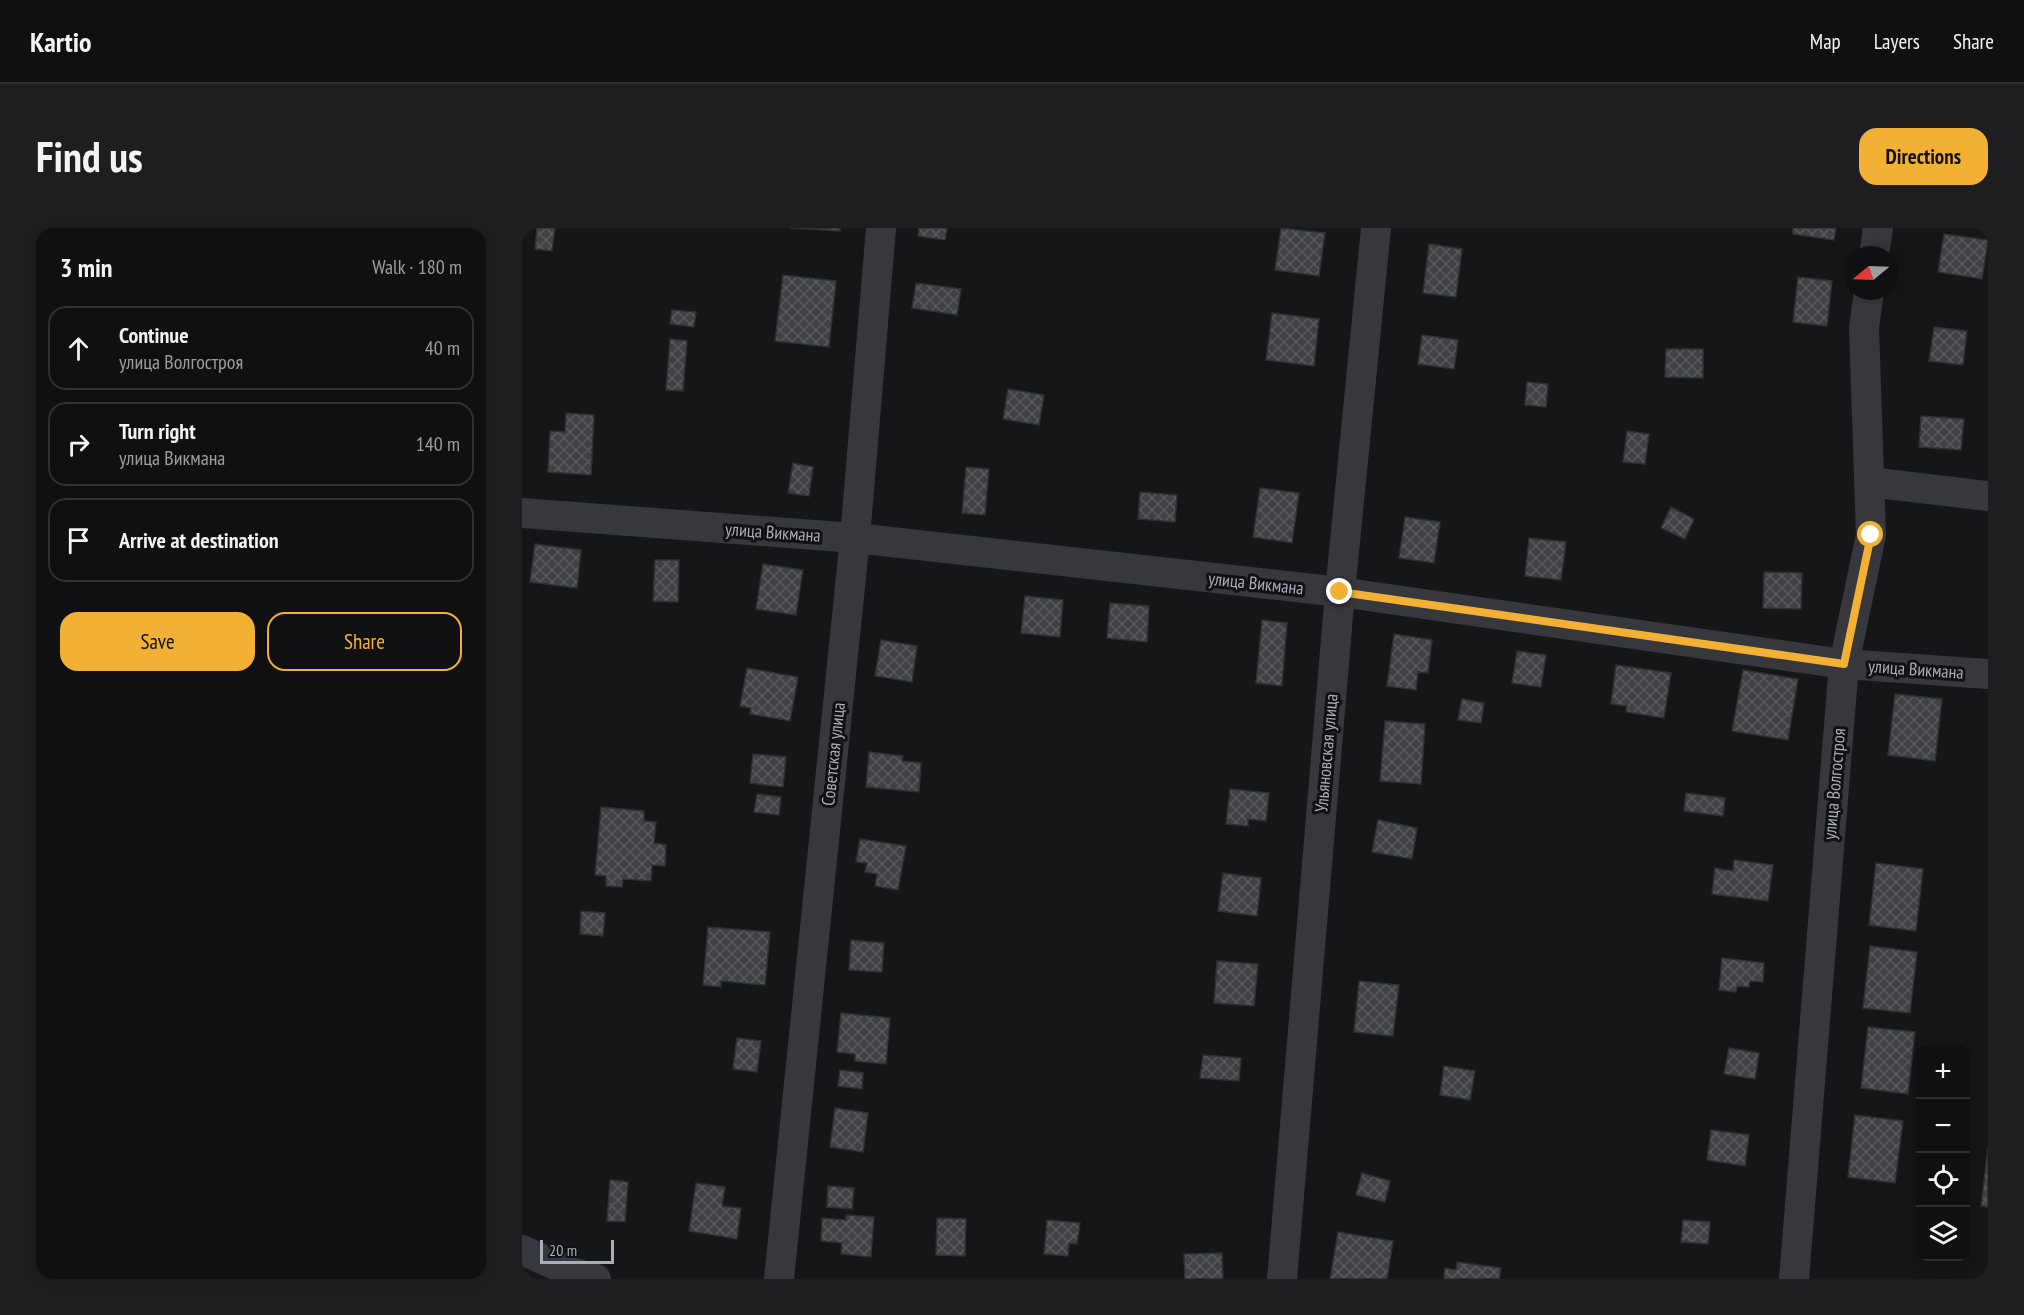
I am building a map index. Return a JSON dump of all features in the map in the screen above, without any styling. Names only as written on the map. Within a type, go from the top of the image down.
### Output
[{"type":"street","name":"Советская улица","points":[[779,1279],[855,538],[880,228]]},
{"type":"street","name":"Ульяновская улица","points":[[1282,1279],[1340,592],[1376,228]]},
{"type":"street","points":[[1875,246],[1878,228]]},
{"type":"street","name":"улица Волгостроя","points":[[1794,1279],[1844,664],[1871,535],[1864,328],[1868,300]]},
{"type":"street","points":[[1869,482],[1988,496]]},
{"type":"street","name":"улица Викмана","points":[[522,513],[855,538],[1340,592],[1844,664],[1988,674]]},
{"type":"street","points":[[522,1250],[571,1272],[596,1279]]},
{"type":"building","points":[[537,228],[555,228],[552,251],[535,249]]},
{"type":"building","points":[[790,228],[840,228],[840,231]]},
{"type":"building","points":[[919,228],[947,228],[945,240],[918,236]]},
{"type":"building","points":[[1281,228],[1325,233],[1319,276],[1275,270]]},
{"type":"building","points":[[1793,228],[1836,228],[1834,240],[1793,234]]},
{"type":"building","points":[[1944,234],[1988,240],[1982,279],[1938,272]]},
{"type":"building","points":[[1429,244],[1462,249],[1456,297],[1423,293]]},
{"type":"building","points":[[783,275],[836,281],[829,347],[775,341]]},
{"type":"building","points":[[1798,277],[1832,281],[1827,326],[1793,322]]},
{"type":"building","points":[[916,283],[961,289],[957,315],[912,308]]},
{"type":"building","points":[[672,310],[696,312],[694,327],[670,324]]},
{"type":"building","points":[[1272,313],[1319,319],[1314,366],[1266,360]]},
{"type":"building","points":[[1934,327],[1967,331],[1963,365],[1929,361]]},
{"type":"building","points":[[1422,335],[1458,340],[1454,369],[1418,364]]},
{"type":"building","points":[[670,339],[687,341],[683,391],[666,390]]},
{"type":"building","points":[[1666,349],[1703,349],[1703,378],[1665,377]]},
{"type":"building","points":[[1527,382],[1548,384],[1546,407],[1525,405]]},
{"type":"building","points":[[1008,389],[1044,395],[1039,425],[1003,419]]},
{"type":"building","points":[[566,413],[594,415],[591,475],[548,472],[550,431],[565,432]]},
{"type":"building","points":[[1921,416],[1964,419],[1961,450],[1919,447]]},
{"type":"building","points":[[1627,431],[1649,434],[1645,464],[1623,462]]},
{"type":"building","points":[[793,463],[813,467],[809,496],[788,493]]},
{"type":"building","points":[[966,467],[989,469],[985,515],[962,513]]},
{"type":"building","points":[[1260,488],[1299,493],[1292,543],[1253,537]]},
{"type":"building","points":[[1140,492],[1177,495],[1175,522],[1138,519]]},
{"type":"building","points":[[1671,507],[1694,519],[1685,539],[1661,528]]},
{"type":"building","points":[[1405,517],[1440,522],[1434,563],[1399,558]]},
{"type":"building","points":[[1529,538],[1566,542],[1561,580],[1525,576]]},
{"type":"building","points":[[535,544],[581,550],[577,588],[530,582]]},
{"type":"building","points":[[655,560],[679,560],[678,602],[653,601]]},
{"type":"building","points":[[763,564],[803,570],[796,615],[756,609]]},
{"type":"building","points":[[1764,572],[1802,573],[1801,609],[1763,608]]},
{"type":"building","points":[[1025,596],[1063,600],[1060,637],[1021,633]]},
{"type":"building","points":[[1110,603],[1149,606],[1147,642],[1107,638]]},
{"type":"building","points":[[1262,620],[1287,623],[1282,686],[1256,683]]},
{"type":"building","points":[[1394,634],[1432,640],[1428,673],[1418,672],[1416,690],[1387,686]]},
{"type":"building","points":[[881,640],[917,646],[912,682],[875,676]]},
{"type":"building","points":[[1517,651],[1546,655],[1541,687],[1512,683]]},
{"type":"building","points":[[1616,665],[1671,673],[1664,718],[1626,712],[1627,706],[1611,704]]},
{"type":"building","points":[[747,668],[798,677],[790,721],[750,714],[751,708],[740,706]]},
{"type":"building","points":[[1743,670],[1798,679],[1788,740],[1732,731]]},
{"type":"building","points":[[1895,694],[1942,699],[1935,761],[1888,755]]},
{"type":"building","points":[[1462,699],[1484,703],[1481,723],[1458,720]]},
{"type":"building","points":[[1385,721],[1425,724],[1421,784],[1380,781]]},
{"type":"building","points":[[869,752],[903,756],[902,761],[921,763],[919,792],[866,787]]},
{"type":"building","points":[[753,754],[786,757],[783,787],[750,783]]},
{"type":"building","points":[[1230,789],[1269,793],[1266,821],[1248,819],[1248,826],[1226,824]]},
{"type":"building","points":[[1686,793],[1725,798],[1723,816],[1684,811]]},
{"type":"building","points":[[757,794],[781,797],[779,815],[754,812]]},
{"type":"building","points":[[601,807],[644,811],[644,821],[656,822],[654,843],[666,845],[665,866],[652,865],[651,881],[623,879],[622,887],[606,886],[606,876],[595,875]]},
{"type":"building","points":[[1378,820],[1417,828],[1412,859],[1372,852]]},
{"type":"building","points":[[860,839],[906,846],[898,890],[875,886],[877,874],[865,872],[867,863],[856,862]]},
{"type":"building","points":[[1734,860],[1773,865],[1768,901],[1712,894],[1715,868],[1733,871]]},
{"type":"building","points":[[1876,863],[1923,869],[1916,931],[1869,925]]},
{"type":"building","points":[[1223,873],[1261,878],[1257,916],[1218,911]]},
{"type":"building","points":[[581,911],[605,913],[603,936],[580,934]]},
{"type":"building","points":[[708,927],[770,932],[765,985],[721,981],[721,987],[703,985]]},
{"type":"building","points":[[851,940],[884,943],[882,972],[849,970]]},
{"type":"building","points":[[1870,946],[1917,952],[1910,1013],[1863,1008]]},
{"type":"building","points":[[1722,958],[1764,963],[1763,982],[1750,981],[1749,987],[1737,986],[1736,992],[1719,990]]},
{"type":"building","points":[[1217,961],[1258,964],[1254,1006],[1214,1003]]},
{"type":"building","points":[[1359,981],[1399,985],[1393,1036],[1354,1032]]},
{"type":"building","points":[[841,1013],[890,1018],[886,1064],[855,1061],[855,1054],[837,1052]]},
{"type":"building","points":[[1868,1027],[1915,1032],[1908,1094],[1861,1088]]},
{"type":"building","points":[[737,1038],[761,1041],[757,1072],[733,1069]]},
{"type":"building","points":[[1729,1048],[1759,1053],[1755,1079],[1724,1074]]},
{"type":"building","points":[[1203,1055],[1241,1058],[1239,1081],[1200,1078]]},
{"type":"building","points":[[1444,1066],[1475,1071],[1470,1100],[1440,1095]]},
{"type":"building","points":[[840,1070],[863,1073],[862,1089],[838,1086]]},
{"type":"building","points":[[835,1108],[868,1113],[863,1152],[830,1147]]},
{"type":"building","points":[[1855,1115],[1903,1121],[1895,1183],[1848,1177]]},
{"type":"building","points":[[1711,1130],[1749,1135],[1745,1166],[1707,1160]]},
{"type":"building","points":[[1988,1148],[1988,1207],[1981,1206]]},
{"type":"building","points":[[1362,1173],[1390,1181],[1385,1202],[1356,1195]]},
{"type":"building","points":[[610,1180],[628,1182],[625,1222],[607,1221]]},
{"type":"building","points":[[696,1183],[725,1187],[722,1206],[741,1208],[737,1239],[689,1231]]},
{"type":"building","points":[[828,1186],[854,1188],[852,1209],[827,1207]]},
{"type":"building","points":[[846,1215],[874,1217],[871,1257],[841,1254],[842,1243],[821,1241],[822,1218],[846,1220]]},
{"type":"building","points":[[937,1218],[966,1219],[965,1256],[936,1255]]},
{"type":"building","points":[[1047,1220],[1080,1223],[1077,1244],[1069,1243],[1068,1256],[1044,1254]]},
{"type":"building","points":[[1683,1220],[1710,1222],[1708,1244],[1681,1242]]},
{"type":"building","points":[[1338,1232],[1393,1241],[1387,1279],[1330,1279]]},
{"type":"building","points":[[1222,1253],[1223,1279],[1185,1279],[1184,1254]]},
{"type":"building","points":[[1457,1262],[1501,1268],[1499,1279],[1444,1279],[1445,1268],[1456,1270]]},
{"type":"route","points":[[1340,592],[1844,664],[1871,535]]}]
